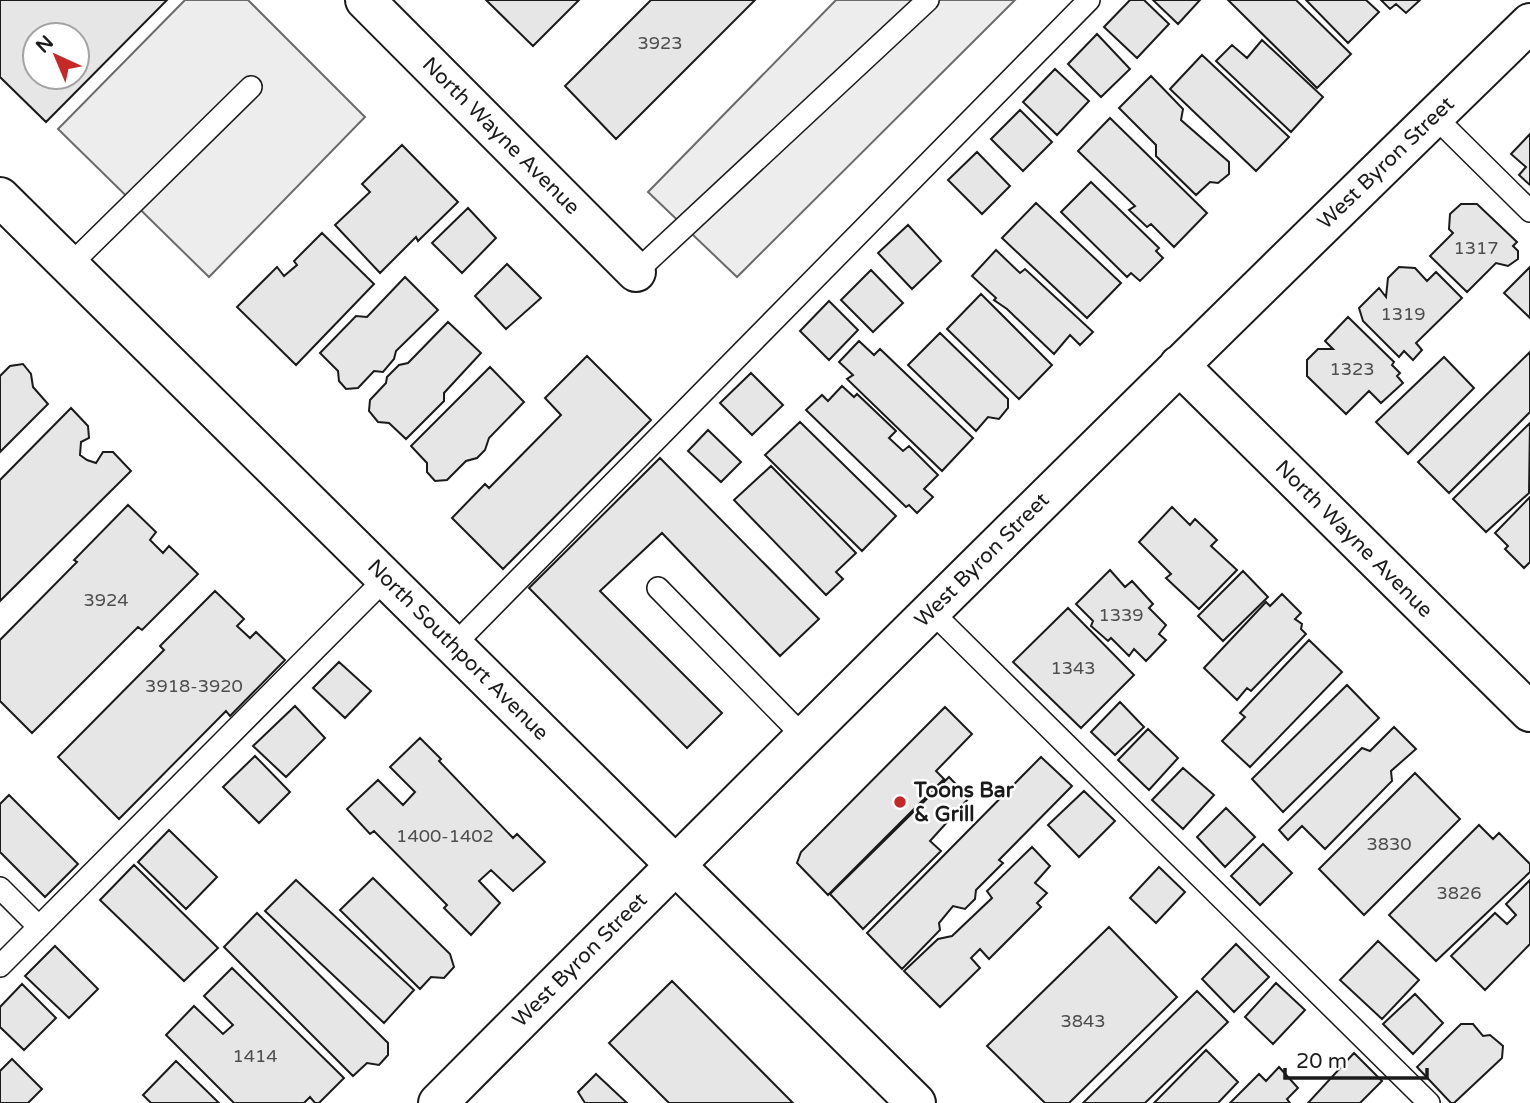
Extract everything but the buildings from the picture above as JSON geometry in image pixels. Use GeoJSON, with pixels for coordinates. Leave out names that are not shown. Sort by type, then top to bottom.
{"type":"FeatureCollection","features":[{"type":"Feature","properties":{"kind":"street","name":"North Wayne Avenue"},"geometry":{"type":"LineString","coordinates":[[365,0],[636,272]]}},
{"type":"Feature","properties":{"kind":"street","name":"West Byron Street"},"geometry":{"type":"LineString","coordinates":[[438,1103],[1179,365],[1530,23]]}},
{"type":"Feature","properties":{"kind":"street","name":"North Southport Avenue"},"geometry":{"type":"LineString","coordinates":[[0,197],[916,1103]]}},
{"type":"Feature","properties":{"kind":"street","name":"North Wayne Avenue"},"geometry":{"type":"LineString","coordinates":[[1179,365],[1530,712]]}},
{"type":"Feature","properties":{"kind":"lane"},"geometry":{"type":"LineString","coordinates":[[636,272],[928,0]]}},
{"type":"Feature","properties":{"kind":"lane"},"geometry":{"type":"LineString","coordinates":[[453,646],[1089,0]]}},
{"type":"Feature","properties":{"kind":"lane"},"geometry":{"type":"LineString","coordinates":[[69,266],[251,87]]}},
{"type":"Feature","properties":{"kind":"lane"},"geometry":{"type":"LineString","coordinates":[[1434,116],[1530,211]]}},
{"type":"Feature","properties":{"kind":"lane"},"geometry":{"type":"LineString","coordinates":[[0,966],[386,579]]}},
{"type":"Feature","properties":{"kind":"lane"},"geometry":{"type":"LineString","coordinates":[[658,588],[804,737]]}},
{"type":"Feature","properties":{"kind":"lane"},"geometry":{"type":"LineString","coordinates":[[931,611],[1429,1103]]}},
{"type":"Feature","properties":{"kind":"lane"},"geometry":{"type":"LineString","coordinates":[[0,888],[39,927]]}},
{"type":"Feature","properties":{"kind":"shaded area"},"geometry":{"type":"Polygon","coordinates":[[[185,0],[248,0],[365,117],[209,277],[58,129],[185,0]]]}},
{"type":"Feature","properties":{"kind":"shaded area"},"geometry":{"type":"Polygon","coordinates":[[[836,0],[1015,0],[737,277],[648,192],[836,0]]]}},
{"type":"Feature","properties":{"kind":"place","name":"Toons Bar & Grill"},"geometry":{"type":"Point","coordinates":[900,802]}}]}
